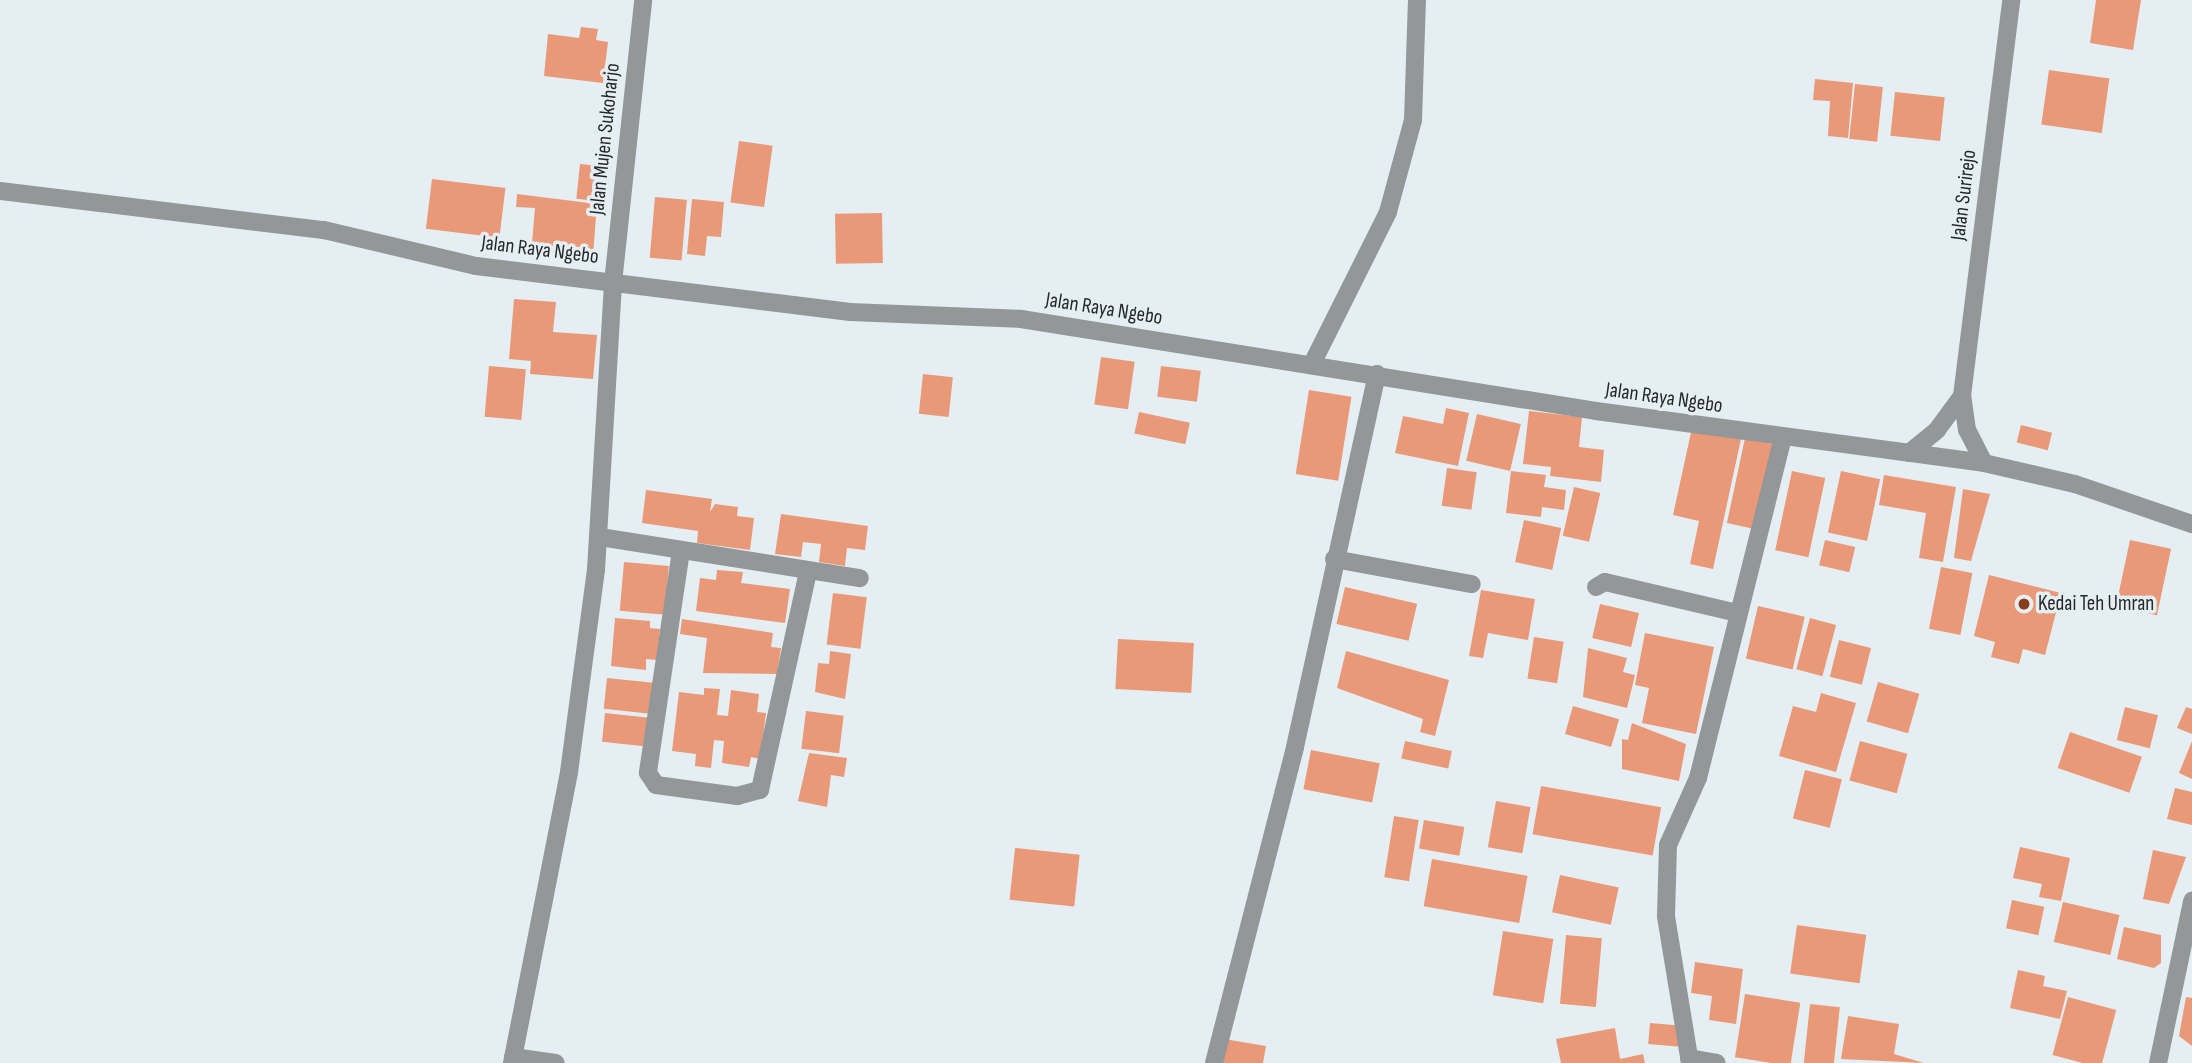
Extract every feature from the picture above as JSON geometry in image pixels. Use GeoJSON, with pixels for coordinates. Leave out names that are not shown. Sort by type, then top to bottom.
{"type":"FeatureCollection","features":[{"type":"Feature","properties":{"kind":"street","name":"Jalan Mujen Sukoharjo"},"geometry":{"type":"LineString","coordinates":[[512,1060],[569,772],[600,537],[613,283],[643,0]]}},
{"type":"Feature","properties":{"kind":"street"},"geometry":{"type":"LineString","coordinates":[[1311,364],[1388,212],[1413,120],[1417,0]]}},
{"type":"Feature","properties":{"kind":"street","name":"Jalan Surirejo"},"geometry":{"type":"LineString","coordinates":[[1984,463],[1966,430],[1962,396],[2011,0]]}},
{"type":"Feature","properties":{"kind":"street","name":"Jalan Raya Ngebo"},"geometry":{"type":"LineString","coordinates":[[0,191],[324,230],[475,266],[850,312],[1021,319],[1783,438],[1984,463],[2075,484],[2192,524]]}},
{"type":"Feature","properties":{"kind":"street"},"geometry":{"type":"LineString","coordinates":[[1214,1063],[1295,747],[1334,559],[1377,374]]}},
{"type":"Feature","properties":{"kind":"street","name":"Jalan Surirejo"},"geometry":{"type":"LineString","coordinates":[[1909,453],[1937,430],[1962,396]]}},
{"type":"Feature","properties":{"kind":"street"},"geometry":{"type":"LineString","coordinates":[[1717,1063],[1690,1061],[1666,916],[1668,845],[1699,778],[1737,613],[1783,438]]}},
{"type":"Feature","properties":{"kind":"street"},"geometry":{"type":"LineString","coordinates":[[600,537],[807,572],[860,578]]}},
{"type":"Feature","properties":{"kind":"street"},"geometry":{"type":"LineString","coordinates":[[681,551],[648,776],[656,785],[737,796],[760,790],[807,572]]}},
{"type":"Feature","properties":{"kind":"street"},"geometry":{"type":"LineString","coordinates":[[1334,559],[1472,584]]}},
{"type":"Feature","properties":{"kind":"street"},"geometry":{"type":"LineString","coordinates":[[1596,587],[1605,582],[1737,613]]}},
{"type":"Feature","properties":{"kind":"street"},"geometry":{"type":"LineString","coordinates":[[2158,1063],[2192,901]]}},
{"type":"Feature","properties":{"kind":"street"},"geometry":{"type":"LineString","coordinates":[[512,1060],[556,1063]]}},
{"type":"Feature","properties":{"kind":"building"},"geometry":{"type":"Polygon","coordinates":[[[2096,0],[2141,0],[2133,50],[2090,43],[2096,0]]]}},
{"type":"Feature","properties":{"kind":"building"},"geometry":{"type":"Polygon","coordinates":[[[581,27],[598,29],[596,40],[608,42],[603,83],[544,76],[548,34],[579,38],[581,27]]]}},
{"type":"Feature","properties":{"kind":"building"},"geometry":{"type":"Polygon","coordinates":[[[2049,70],[2109,78],[2102,133],[2041,124],[2049,70]]]}},
{"type":"Feature","properties":{"kind":"building"},"geometry":{"type":"Polygon","coordinates":[[[1815,79],[1853,83],[1848,138],[1828,136],[1830,101],[1813,100],[1815,79]]]}},
{"type":"Feature","properties":{"kind":"building"},"geometry":{"type":"Polygon","coordinates":[[[1855,84],[1883,87],[1877,142],[1849,139],[1855,84]]]}},
{"type":"Feature","properties":{"kind":"building"},"geometry":{"type":"Polygon","coordinates":[[[1895,92],[1945,97],[1940,141],[1890,136],[1895,92]]]}},
{"type":"Feature","properties":{"kind":"building"},"geometry":{"type":"Polygon","coordinates":[[[739,141],[773,146],[764,207],[730,202],[739,141]]]}},
{"type":"Feature","properties":{"kind":"building"},"geometry":{"type":"Polygon","coordinates":[[[580,164],[600,166],[596,201],[576,199],[580,164]]]}},
{"type":"Feature","properties":{"kind":"building"},"geometry":{"type":"Polygon","coordinates":[[[432,179],[505,188],[499,238],[426,229],[432,179]]]}},
{"type":"Feature","properties":{"kind":"building"},"geometry":{"type":"Polygon","coordinates":[[[517,194],[597,204],[593,255],[531,254],[535,208],[516,207],[517,194]]]}},
{"type":"Feature","properties":{"kind":"building"},"geometry":{"type":"Polygon","coordinates":[[[655,197],[687,200],[682,261],[650,258],[655,197]]]}},
{"type":"Feature","properties":{"kind":"building"},"geometry":{"type":"Polygon","coordinates":[[[692,199],[724,202],[721,237],[707,236],[705,256],[687,254],[692,199]]]}},
{"type":"Feature","properties":{"kind":"building"},"geometry":{"type":"Polygon","coordinates":[[[882,213],[883,263],[836,264],[835,214],[882,213]]]}},
{"type":"Feature","properties":{"kind":"building"},"geometry":{"type":"Polygon","coordinates":[[[514,299],[556,302],[553,332],[597,335],[593,379],[530,374],[531,361],[509,359],[514,299]]]}},
{"type":"Feature","properties":{"kind":"building"},"geometry":{"type":"Polygon","coordinates":[[[1101,357],[1135,362],[1128,409],[1094,405],[1101,357]]]}},
{"type":"Feature","properties":{"kind":"building"},"geometry":{"type":"Polygon","coordinates":[[[489,366],[526,369],[521,420],[485,417],[489,366]]]}},
{"type":"Feature","properties":{"kind":"building"},"geometry":{"type":"Polygon","coordinates":[[[1161,366],[1201,371],[1197,402],[1157,397],[1161,366]]]}},
{"type":"Feature","properties":{"kind":"building"},"geometry":{"type":"Polygon","coordinates":[[[923,374],[953,377],[949,417],[919,414],[923,374]]]}},
{"type":"Feature","properties":{"kind":"building"},"geometry":{"type":"Polygon","coordinates":[[[1309,390],[1351,397],[1338,481],[1296,474],[1309,390]]]}},
{"type":"Feature","properties":{"kind":"building"},"geometry":{"type":"Polygon","coordinates":[[[1446,408],[1469,413],[1458,466],[1395,453],[1403,416],[1443,424],[1446,408]]]}},
{"type":"Feature","properties":{"kind":"building"},"geometry":{"type":"Polygon","coordinates":[[[1529,411],[1582,417],[1579,447],[1604,450],[1601,482],[1550,476],[1551,467],[1523,464],[1529,411]]]}},
{"type":"Feature","properties":{"kind":"building"},"geometry":{"type":"Polygon","coordinates":[[[1139,412],[1190,423],[1185,444],[1134,434],[1139,412]]]}},
{"type":"Feature","properties":{"kind":"building"},"geometry":{"type":"Polygon","coordinates":[[[1477,414],[1521,424],[1510,471],[1466,461],[1477,414]]]}},
{"type":"Feature","properties":{"kind":"building"},"geometry":{"type":"Polygon","coordinates":[[[2021,425],[2052,433],[2048,450],[2017,442],[2021,425]]]}},
{"type":"Feature","properties":{"kind":"building"},"geometry":{"type":"Polygon","coordinates":[[[1692,428],[1741,439],[1713,569],[1690,564],[1699,521],[1673,515],[1692,428]]]}},
{"type":"Feature","properties":{"kind":"building"},"geometry":{"type":"Polygon","coordinates":[[[1745,438],[1778,445],[1760,530],[1727,523],[1745,438]]]}},
{"type":"Feature","properties":{"kind":"building"},"geometry":{"type":"Polygon","coordinates":[[[1447,468],[1477,472],[1471,510],[1442,506],[1447,468]]]}},
{"type":"Feature","properties":{"kind":"building"},"geometry":{"type":"Polygon","coordinates":[[[1511,471],[1546,475],[1544,487],[1566,490],[1564,510],[1542,507],[1541,517],[1506,513],[1511,471]]]}},
{"type":"Feature","properties":{"kind":"building"},"geometry":{"type":"Polygon","coordinates":[[[1792,471],[1825,478],[1808,557],[1775,550],[1792,471]]]}},
{"type":"Feature","properties":{"kind":"building"},"geometry":{"type":"Polygon","coordinates":[[[1841,471],[1880,479],[1867,541],[1828,533],[1841,471]]]}},
{"type":"Feature","properties":{"kind":"building"},"geometry":{"type":"Polygon","coordinates":[[[1884,475],[1956,487],[1943,562],[1919,558],[1926,513],[1879,505],[1884,475]]]}},
{"type":"Feature","properties":{"kind":"building"},"geometry":{"type":"Polygon","coordinates":[[[1574,487],[1600,493],[1589,542],[1563,536],[1574,487]]]}},
{"type":"Feature","properties":{"kind":"building"},"geometry":{"type":"Polygon","coordinates":[[[1963,489],[1990,494],[1971,561],[1954,558],[1963,489]]]}},
{"type":"Feature","properties":{"kind":"building"},"geometry":{"type":"Polygon","coordinates":[[[646,490],[712,499],[710,512],[715,504],[738,507],[737,516],[754,518],[750,550],[697,543],[698,531],[642,523],[646,490]]]}},
{"type":"Feature","properties":{"kind":"building"},"geometry":{"type":"Polygon","coordinates":[[[781,514],[868,526],[865,550],[847,548],[845,566],[819,562],[821,544],[803,542],[801,557],[775,554],[781,514]]]}},
{"type":"Feature","properties":{"kind":"building"},"geometry":{"type":"Polygon","coordinates":[[[1524,520],[1561,528],[1552,570],[1515,562],[1524,520]]]}},
{"type":"Feature","properties":{"kind":"building"},"geometry":{"type":"Polygon","coordinates":[[[1825,540],[1855,547],[1849,572],[1819,565],[1825,540]]]}},
{"type":"Feature","properties":{"kind":"building"},"geometry":{"type":"Polygon","coordinates":[[[2130,540],[2171,549],[2157,615],[2116,607],[2130,540]]]}},
{"type":"Feature","properties":{"kind":"building"},"geometry":{"type":"Polygon","coordinates":[[[624,562],[669,566],[665,615],[620,611],[624,562]]]}},
{"type":"Feature","properties":{"kind":"building"},"geometry":{"type":"Polygon","coordinates":[[[1941,567],[1972,573],[1960,635],[1929,629],[1941,567]]]}},
{"type":"Feature","properties":{"kind":"building"},"geometry":{"type":"Polygon","coordinates":[[[717,570],[743,572],[741,583],[790,589],[785,623],[696,611],[700,578],[716,580],[717,570]]]}},
{"type":"Feature","properties":{"kind":"building"},"geometry":{"type":"Polygon","coordinates":[[[1989,575],[2061,593],[2045,655],[2023,649],[2019,664],[1991,657],[1995,642],[1974,636],[1989,575]]]}},
{"type":"Feature","properties":{"kind":"building"},"geometry":{"type":"Polygon","coordinates":[[[1345,587],[1417,604],[1409,641],[1336,624],[1345,587]]]}},
{"type":"Feature","properties":{"kind":"building"},"geometry":{"type":"Polygon","coordinates":[[[1481,590],[1535,599],[1528,640],[1488,633],[1483,658],[1469,656],[1481,590]]]}},
{"type":"Feature","properties":{"kind":"building"},"geometry":{"type":"Polygon","coordinates":[[[833,593],[867,597],[860,649],[827,645],[833,593]]]}},
{"type":"Feature","properties":{"kind":"building"},"geometry":{"type":"Polygon","coordinates":[[[1600,604],[1639,613],[1631,647],[1592,638],[1600,604]]]}},
{"type":"Feature","properties":{"kind":"building"},"geometry":{"type":"Polygon","coordinates":[[[1758,606],[1805,617],[1793,669],[1746,659],[1758,606]]]}},
{"type":"Feature","properties":{"kind":"building"},"geometry":{"type":"Polygon","coordinates":[[[615,618],[650,621],[650,628],[660,629],[657,660],[646,659],[646,670],[611,666],[615,618]]]}},
{"type":"Feature","properties":{"kind":"building"},"geometry":{"type":"Polygon","coordinates":[[[1810,618],[1836,625],[1822,676],[1796,669],[1810,618]]]}},
{"type":"Feature","properties":{"kind":"building"},"geometry":{"type":"Polygon","coordinates":[[[682,619],[773,633],[771,647],[781,648],[777,674],[703,673],[707,638],[680,634],[682,619]]]}},
{"type":"Feature","properties":{"kind":"building"},"geometry":{"type":"Polygon","coordinates":[[[1645,633],[1714,647],[1696,734],[1642,723],[1649,688],[1635,685],[1645,633]]]}},
{"type":"Feature","properties":{"kind":"building"},"geometry":{"type":"Polygon","coordinates":[[[1534,637],[1564,642],[1557,683],[1527,678],[1534,637]]]}},
{"type":"Feature","properties":{"kind":"building"},"geometry":{"type":"Polygon","coordinates":[[[1118,639],[1194,643],[1191,693],[1115,689],[1118,639]]]}},
{"type":"Feature","properties":{"kind":"building"},"geometry":{"type":"Polygon","coordinates":[[[1839,640],[1871,648],[1862,685],[1830,677],[1839,640]]]}},
{"type":"Feature","properties":{"kind":"building"},"geometry":{"type":"Polygon","coordinates":[[[1588,648],[1627,658],[1623,672],[1635,675],[1627,708],[1583,697],[1588,648]]]}},
{"type":"Feature","properties":{"kind":"building"},"geometry":{"type":"Polygon","coordinates":[[[830,651],[851,654],[845,699],[815,692],[818,663],[829,664],[830,651]]]}},
{"type":"Feature","properties":{"kind":"building"},"geometry":{"type":"Polygon","coordinates":[[[1346,651],[1449,680],[1435,736],[1420,732],[1423,719],[1337,688],[1346,651]]]}},
{"type":"Feature","properties":{"kind":"building"},"geometry":{"type":"Polygon","coordinates":[[[607,678],[656,683],[652,714],[604,709],[607,678]]]}},
{"type":"Feature","properties":{"kind":"building"},"geometry":{"type":"Polygon","coordinates":[[[1878,682],[1919,694],[1908,733],[1867,721],[1878,682]]]}},
{"type":"Feature","properties":{"kind":"building"},"geometry":{"type":"Polygon","coordinates":[[[704,688],[720,689],[717,715],[728,716],[731,690],[759,694],[757,712],[766,713],[760,759],[751,757],[749,767],[722,763],[724,741],[714,740],[711,768],[695,766],[696,754],[672,751],[679,692],[704,695],[704,688]]]}},
{"type":"Feature","properties":{"kind":"building"},"geometry":{"type":"Polygon","coordinates":[[[1821,693],[1856,703],[1836,772],[1779,756],[1793,706],[1816,712],[1821,693]]]}},
{"type":"Feature","properties":{"kind":"building"},"geometry":{"type":"Polygon","coordinates":[[[1573,706],[1619,719],[1611,747],[1565,734],[1573,706]]]}},
{"type":"Feature","properties":{"kind":"building"},"geometry":{"type":"Polygon","coordinates":[[[2125,707],[2158,715],[2150,748],[2117,740],[2125,707]]]}},
{"type":"Feature","properties":{"kind":"building"},"geometry":{"type":"Polygon","coordinates":[[[2186,707],[2192,709],[2192,734],[2177,728],[2186,707]]]}},
{"type":"Feature","properties":{"kind":"building"},"geometry":{"type":"Polygon","coordinates":[[[806,711],[844,716],[839,753],[801,749],[806,711]]]}},
{"type":"Feature","properties":{"kind":"building"},"geometry":{"type":"Polygon","coordinates":[[[605,713],[652,718],[649,747],[602,742],[605,713]]]}},
{"type":"Feature","properties":{"kind":"building"},"geometry":{"type":"Polygon","coordinates":[[[1632,723],[1686,744],[1679,781],[1622,769],[1622,739],[1628,740],[1632,723]]]}},
{"type":"Feature","properties":{"kind":"building"},"geometry":{"type":"Polygon","coordinates":[[[2070,732],[2142,757],[2129,793],[2058,768],[2070,732]]]}},
{"type":"Feature","properties":{"kind":"building"},"geometry":{"type":"Polygon","coordinates":[[[1405,741],[1452,751],[1448,769],[1401,759],[1405,741]]]}},
{"type":"Feature","properties":{"kind":"building"},"geometry":{"type":"Polygon","coordinates":[[[1860,741],[1907,754],[1897,793],[1849,781],[1860,741]]]}},
{"type":"Feature","properties":{"kind":"building"},"geometry":{"type":"Polygon","coordinates":[[[2192,741],[2192,779],[2179,773],[2192,741]]]}},
{"type":"Feature","properties":{"kind":"building"},"geometry":{"type":"Polygon","coordinates":[[[1311,750],[1380,763],[1372,803],[1303,789],[1311,750]]]}},
{"type":"Feature","properties":{"kind":"building"},"geometry":{"type":"Polygon","coordinates":[[[809,753],[847,758],[844,777],[831,775],[827,807],[798,801],[809,753]]]}},
{"type":"Feature","properties":{"kind":"building"},"geometry":{"type":"Polygon","coordinates":[[[1805,770],[1842,779],[1830,828],[1793,819],[1805,770]]]}},
{"type":"Feature","properties":{"kind":"building"},"geometry":{"type":"Polygon","coordinates":[[[1541,786],[1661,807],[1653,855],[1532,834],[1541,786]]]}},
{"type":"Feature","properties":{"kind":"building"},"geometry":{"type":"Polygon","coordinates":[[[2175,788],[2192,792],[2192,825],[2167,819],[2175,788]]]}},
{"type":"Feature","properties":{"kind":"building"},"geometry":{"type":"Polygon","coordinates":[[[1496,801],[1530,807],[1522,853],[1488,847],[1496,801]]]}},
{"type":"Feature","properties":{"kind":"building"},"geometry":{"type":"Polygon","coordinates":[[[1394,816],[1419,820],[1409,881],[1384,877],[1394,816]]]}},
{"type":"Feature","properties":{"kind":"building"},"geometry":{"type":"Polygon","coordinates":[[[1424,820],[1464,827],[1459,856],[1419,849],[1424,820]]]}},
{"type":"Feature","properties":{"kind":"building"},"geometry":{"type":"Polygon","coordinates":[[[2020,847],[2070,858],[2061,901],[2039,897],[2042,884],[2013,878],[2020,847]]]}},
{"type":"Feature","properties":{"kind":"building"},"geometry":{"type":"Polygon","coordinates":[[[1015,848],[1080,855],[1074,907],[1010,900],[1015,848]]]}},
{"type":"Feature","properties":{"kind":"building"},"geometry":{"type":"Polygon","coordinates":[[[2153,850],[2186,857],[2169,904],[2143,899],[2153,850]]]}},
{"type":"Feature","properties":{"kind":"building"},"geometry":{"type":"Polygon","coordinates":[[[1432,859],[1528,876],[1519,923],[1424,906],[1432,859]]]}},
{"type":"Feature","properties":{"kind":"building"},"geometry":{"type":"Polygon","coordinates":[[[1560,875],[1619,887],[1611,925],[1552,912],[1560,875]]]}},
{"type":"Feature","properties":{"kind":"building"},"geometry":{"type":"Polygon","coordinates":[[[2012,900],[2044,907],[2038,935],[2006,928],[2012,900]]]}},
{"type":"Feature","properties":{"kind":"building"},"geometry":{"type":"Polygon","coordinates":[[[2063,902],[2120,915],[2110,955],[2054,942],[2063,902]]]}},
{"type":"Feature","properties":{"kind":"building"},"geometry":{"type":"Polygon","coordinates":[[[1797,925],[1866,935],[1859,983],[1790,974],[1797,925]]]}},
{"type":"Feature","properties":{"kind":"building"},"geometry":{"type":"Polygon","coordinates":[[[2124,927],[2161,935],[2161,963],[2154,968],[2117,959],[2124,927]]]}},
{"type":"Feature","properties":{"kind":"building"},"geometry":{"type":"Polygon","coordinates":[[[1503,931],[1553,939],[1543,1003],[1493,995],[1503,931]]]}},
{"type":"Feature","properties":{"kind":"building"},"geometry":{"type":"Polygon","coordinates":[[[1566,935],[1602,938],[1596,1007],[1560,1004],[1566,935]]]}},
{"type":"Feature","properties":{"kind":"building"},"geometry":{"type":"Polygon","coordinates":[[[1695,962],[1743,969],[1736,1024],[1709,1020],[1712,996],[1691,993],[1695,962]]]}},
{"type":"Feature","properties":{"kind":"building"},"geometry":{"type":"Polygon","coordinates":[[[2018,970],[2045,976],[2043,986],[2067,991],[2060,1019],[2010,1008],[2018,970]]]}},
{"type":"Feature","properties":{"kind":"building"},"geometry":{"type":"Polygon","coordinates":[[[1745,994],[1800,1003],[1791,1063],[1735,1057],[1745,994]]]}},
{"type":"Feature","properties":{"kind":"building"},"geometry":{"type":"Polygon","coordinates":[[[2068,997],[2116,1010],[2102,1063],[2082,1063],[2052,1055],[2068,997]]]}},
{"type":"Feature","properties":{"kind":"building"},"geometry":{"type":"Polygon","coordinates":[[[2186,997],[2192,998],[2192,1046],[2179,1036],[2186,997]]]}},
{"type":"Feature","properties":{"kind":"building"},"geometry":{"type":"Polygon","coordinates":[[[1810,1004],[1840,1007],[1834,1063],[1804,1063],[1810,1004]]]}},
{"type":"Feature","properties":{"kind":"building"},"geometry":{"type":"Polygon","coordinates":[[[1848,1016],[1899,1024],[1894,1054],[1924,1063],[1841,1059],[1848,1016]]]}},
{"type":"Feature","properties":{"kind":"building"},"geometry":{"type":"Polygon","coordinates":[[[1650,1023],[1682,1026],[1680,1047],[1648,1044],[1650,1023]]]}},
{"type":"Feature","properties":{"kind":"building"},"geometry":{"type":"Polygon","coordinates":[[[1615,1028],[1620,1059],[1643,1054],[1645,1063],[1561,1063],[1556,1039],[1615,1028]]]}},
{"type":"Feature","properties":{"kind":"building"},"geometry":{"type":"Polygon","coordinates":[[[1224,1039],[1266,1046],[1263,1063],[1220,1063],[1224,1039]]]}},
{"type":"Feature","properties":{"kind":"place","name":"Kedai Teh Umran"},"geometry":{"type":"Point","coordinates":[2024,604]}}]}
